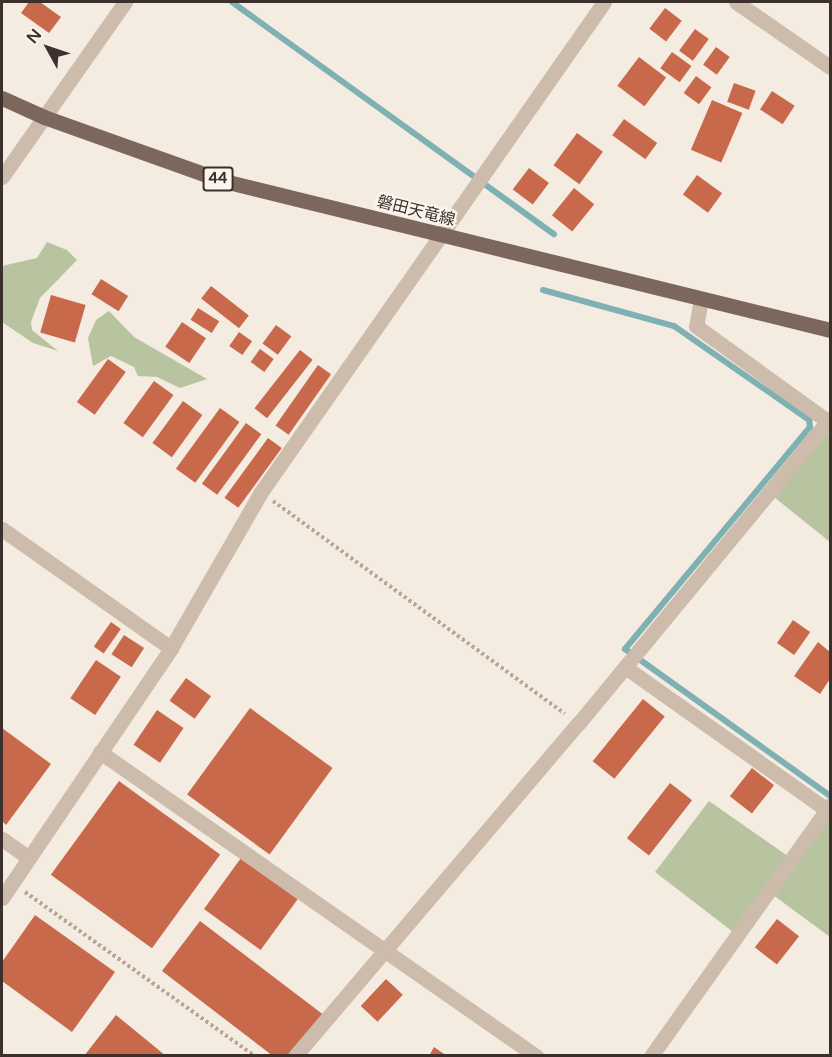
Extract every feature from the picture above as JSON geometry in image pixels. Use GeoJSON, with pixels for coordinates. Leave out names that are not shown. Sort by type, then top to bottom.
{"type":"FeatureCollection","features":[{"type":"Feature","properties":{"kind":"main road","name":"磐田天竜線"},"geometry":{"type":"LineString","coordinates":[[2,98],[44,117],[224,181],[442,237],[831,330]]}},
{"type":"Feature","properties":{"kind":"street"},"geometry":{"type":"LineString","coordinates":[[2,177],[125,2]]}},
{"type":"Feature","properties":{"kind":"street"},"geometry":{"type":"LineString","coordinates":[[2,898],[171,648],[261,492],[442,237],[604,2]]}},
{"type":"Feature","properties":{"kind":"street"},"geometry":{"type":"LineString","coordinates":[[736,2],[831,67]]}},
{"type":"Feature","properties":{"kind":"street"},"geometry":{"type":"LineString","coordinates":[[295,1056],[385,947],[578,724],[830,421],[696,326],[701,299]]}},
{"type":"Feature","properties":{"kind":"street"},"geometry":{"type":"LineString","coordinates":[[2,529],[171,648]]}},
{"type":"Feature","properties":{"kind":"street"},"geometry":{"type":"LineString","coordinates":[[625,667],[829,809],[651,1056]]}},
{"type":"Feature","properties":{"kind":"street"},"geometry":{"type":"LineString","coordinates":[[100,752],[385,947],[536,1056]]}},
{"type":"Feature","properties":{"kind":"street"},"geometry":{"type":"LineString","coordinates":[[2,839],[29,858]]}},
{"type":"Feature","properties":{"kind":"path"},"geometry":{"type":"LineString","coordinates":[[261,492],[578,724]]}},
{"type":"Feature","properties":{"kind":"path"},"geometry":{"type":"LineString","coordinates":[[12,883],[255,1056]]}},
{"type":"Feature","properties":{"kind":"green space"},"geometry":{"type":"Polygon","coordinates":[[[47,242],[67,250],[77,260],[40,298],[31,322],[32,330],[58,351],[33,343],[2,322],[2,266],[37,258],[47,242]]]}},
{"type":"Feature","properties":{"kind":"green space"},"geometry":{"type":"Polygon","coordinates":[[[109,311],[134,337],[207,379],[180,388],[157,377],[138,376],[134,367],[111,356],[93,366],[88,338],[96,320],[109,311]]]}},
{"type":"Feature","properties":{"kind":"green space"},"geometry":{"type":"Polygon","coordinates":[[[830,431],[830,542],[774,497],[830,431]]]}},
{"type":"Feature","properties":{"kind":"green space"},"geometry":{"type":"Polygon","coordinates":[[[709,801],[792,859],[830,812],[830,937],[769,892],[737,935],[655,872],[709,801]]]}},
{"type":"Feature","properties":{"kind":"building"},"geometry":{"type":"Polygon","coordinates":[[[29,2],[40,2],[61,17],[49,33],[21,13],[29,2]]]}},
{"type":"Feature","properties":{"kind":"building"},"geometry":{"type":"Polygon","coordinates":[[[665,8],[682,21],[666,41],[649,29],[665,8]]]}},
{"type":"Feature","properties":{"kind":"building"},"geometry":{"type":"Polygon","coordinates":[[[695,29],[709,39],[693,61],[679,51],[695,29]]]}},
{"type":"Feature","properties":{"kind":"building"},"geometry":{"type":"Polygon","coordinates":[[[716,47],[730,57],[717,75],[703,65],[716,47]]]}},
{"type":"Feature","properties":{"kind":"building"},"geometry":{"type":"Polygon","coordinates":[[[672,52],[691,66],[680,82],[660,68],[672,52]]]}},
{"type":"Feature","properties":{"kind":"building"},"geometry":{"type":"Polygon","coordinates":[[[639,57],[666,77],[644,106],[617,86],[639,57]]]}},
{"type":"Feature","properties":{"kind":"building"},"geometry":{"type":"Polygon","coordinates":[[[696,76],[711,87],[699,104],[684,93],[696,76]]]}},
{"type":"Feature","properties":{"kind":"building"},"geometry":{"type":"Polygon","coordinates":[[[734,83],[756,91],[749,110],[727,102],[734,83]]]}},
{"type":"Feature","properties":{"kind":"building"},"geometry":{"type":"Polygon","coordinates":[[[772,91],[795,106],[783,124],[760,109],[772,91]]]}},
{"type":"Feature","properties":{"kind":"building"},"geometry":{"type":"Polygon","coordinates":[[[712,100],[742,113],[721,163],[691,150],[712,100]]]}},
{"type":"Feature","properties":{"kind":"building"},"geometry":{"type":"Polygon","coordinates":[[[624,119],[657,143],[645,159],[612,135],[624,119]]]}},
{"type":"Feature","properties":{"kind":"building"},"geometry":{"type":"Polygon","coordinates":[[[577,133],[603,152],[579,184],[553,165],[577,133]]]}},
{"type":"Feature","properties":{"kind":"building"},"geometry":{"type":"Polygon","coordinates":[[[529,168],[549,183],[533,205],[513,190],[529,168]]]}},
{"type":"Feature","properties":{"kind":"building"},"geometry":{"type":"Polygon","coordinates":[[[697,175],[722,193],[708,213],[683,194],[697,175]]]}},
{"type":"Feature","properties":{"kind":"building"},"geometry":{"type":"Polygon","coordinates":[[[574,188],[594,204],[572,232],[552,215],[574,188]]]}},
{"type":"Feature","properties":{"kind":"building"},"geometry":{"type":"Polygon","coordinates":[[[101,279],[128,296],[119,311],[91,294],[101,279]]]}},
{"type":"Feature","properties":{"kind":"building"},"geometry":{"type":"Polygon","coordinates":[[[211,286],[249,316],[239,328],[201,299],[211,286]]]}},
{"type":"Feature","properties":{"kind":"building"},"geometry":{"type":"Polygon","coordinates":[[[51,295],[86,305],[75,342],[40,332],[51,295]]]}},
{"type":"Feature","properties":{"kind":"building"},"geometry":{"type":"Polygon","coordinates":[[[198,308],[219,321],[212,333],[191,320],[198,308]]]}},
{"type":"Feature","properties":{"kind":"building"},"geometry":{"type":"Polygon","coordinates":[[[182,322],[206,338],[189,363],[165,347],[182,322]]]}},
{"type":"Feature","properties":{"kind":"building"},"geometry":{"type":"Polygon","coordinates":[[[276,325],[291,336],[278,355],[262,344],[276,325]]]}},
{"type":"Feature","properties":{"kind":"building"},"geometry":{"type":"Polygon","coordinates":[[[239,332],[252,341],[242,355],[229,346],[239,332]]]}},
{"type":"Feature","properties":{"kind":"building"},"geometry":{"type":"Polygon","coordinates":[[[260,349],[274,359],[264,372],[251,362],[260,349]]]}},
{"type":"Feature","properties":{"kind":"building"},"geometry":{"type":"Polygon","coordinates":[[[300,350],[313,360],[267,418],[254,408],[300,350]]]}},
{"type":"Feature","properties":{"kind":"building"},"geometry":{"type":"Polygon","coordinates":[[[108,359],[126,372],[95,415],[77,402],[108,359]]]}},
{"type":"Feature","properties":{"kind":"building"},"geometry":{"type":"Polygon","coordinates":[[[318,365],[331,374],[289,435],[276,426],[318,365]]]}},
{"type":"Feature","properties":{"kind":"building"},"geometry":{"type":"Polygon","coordinates":[[[154,381],[173,395],[143,437],[123,423],[154,381]]]}},
{"type":"Feature","properties":{"kind":"building"},"geometry":{"type":"Polygon","coordinates":[[[183,401],[202,415],[172,457],[152,443],[183,401]]]}},
{"type":"Feature","properties":{"kind":"building"},"geometry":{"type":"Polygon","coordinates":[[[220,408],[239,422],[195,483],[176,469],[220,408]]]}},
{"type":"Feature","properties":{"kind":"building"},"geometry":{"type":"Polygon","coordinates":[[[246,423],[261,434],[217,495],[202,484],[246,423]]]}},
{"type":"Feature","properties":{"kind":"building"},"geometry":{"type":"Polygon","coordinates":[[[268,438],[282,448],[238,508],[225,498],[268,438]]]}},
{"type":"Feature","properties":{"kind":"building"},"geometry":{"type":"Polygon","coordinates":[[[793,620],[810,632],[794,655],[777,643],[793,620]]]}},
{"type":"Feature","properties":{"kind":"building"},"geometry":{"type":"Polygon","coordinates":[[[111,622],[121,629],[104,653],[94,647],[111,622]]]}},
{"type":"Feature","properties":{"kind":"building"},"geometry":{"type":"Polygon","coordinates":[[[124,635],[144,648],[132,667],[111,654],[124,635]]]}},
{"type":"Feature","properties":{"kind":"building"},"geometry":{"type":"Polygon","coordinates":[[[818,642],[830,652],[830,679],[820,694],[794,676],[818,642]]]}},
{"type":"Feature","properties":{"kind":"building"},"geometry":{"type":"Polygon","coordinates":[[[96,660],[121,677],[95,715],[70,698],[96,660]]]}},
{"type":"Feature","properties":{"kind":"building"},"geometry":{"type":"Polygon","coordinates":[[[186,678],[211,696],[195,719],[170,701],[186,678]]]}},
{"type":"Feature","properties":{"kind":"building"},"geometry":{"type":"Polygon","coordinates":[[[643,699],[665,717],[614,779],[593,761],[643,699]]]}},
{"type":"Feature","properties":{"kind":"building"},"geometry":{"type":"Polygon","coordinates":[[[250,708],[333,768],[270,855],[187,795],[250,708]]]}},
{"type":"Feature","properties":{"kind":"building"},"geometry":{"type":"Polygon","coordinates":[[[157,710],[184,728],[160,763],[134,745],[157,710]]]}},
{"type":"Feature","properties":{"kind":"building"},"geometry":{"type":"Polygon","coordinates":[[[2,728],[51,764],[6,825],[2,821],[2,728]]]}},
{"type":"Feature","properties":{"kind":"building"},"geometry":{"type":"Polygon","coordinates":[[[752,768],[774,785],[752,814],[730,796],[752,768]]]}},
{"type":"Feature","properties":{"kind":"building"},"geometry":{"type":"Polygon","coordinates":[[[119,781],[220,854],[152,948],[51,875],[119,781]]]}},
{"type":"Feature","properties":{"kind":"building"},"geometry":{"type":"Polygon","coordinates":[[[670,783],[692,800],[649,855],[627,838],[670,783]]]}},
{"type":"Feature","properties":{"kind":"building"},"geometry":{"type":"Polygon","coordinates":[[[241,858],[298,899],[261,950],[204,909],[241,858]]]}},
{"type":"Feature","properties":{"kind":"building"},"geometry":{"type":"Polygon","coordinates":[[[35,915],[115,972],[72,1032],[2,981],[2,962],[35,915]]]}},
{"type":"Feature","properties":{"kind":"building"},"geometry":{"type":"Polygon","coordinates":[[[777,919],[799,936],[777,965],[755,947],[777,919]]]}},
{"type":"Feature","properties":{"kind":"building"},"geometry":{"type":"Polygon","coordinates":[[[200,921],[325,1016],[295,1056],[273,1056],[162,971],[200,921]]]}},
{"type":"Feature","properties":{"kind":"building"},"geometry":{"type":"Polygon","coordinates":[[[386,979],[403,995],[378,1022],[361,1006],[386,979]]]}},
{"type":"Feature","properties":{"kind":"building"},"geometry":{"type":"Polygon","coordinates":[[[116,1015],[166,1056],[84,1056],[116,1015]]]}},
{"type":"Feature","properties":{"kind":"building"},"geometry":{"type":"Polygon","coordinates":[[[434,1047],[447,1056],[429,1056],[434,1047]]]}},
{"type":"Feature","properties":{"kind":"waterway"},"geometry":{"type":"LineString","coordinates":[[232,2],[554,234]]}},
{"type":"Feature","properties":{"kind":"waterway"},"geometry":{"type":"LineString","coordinates":[[543,290],[674,326],[809,420],[810,427],[625,649],[830,796]]}}]}
